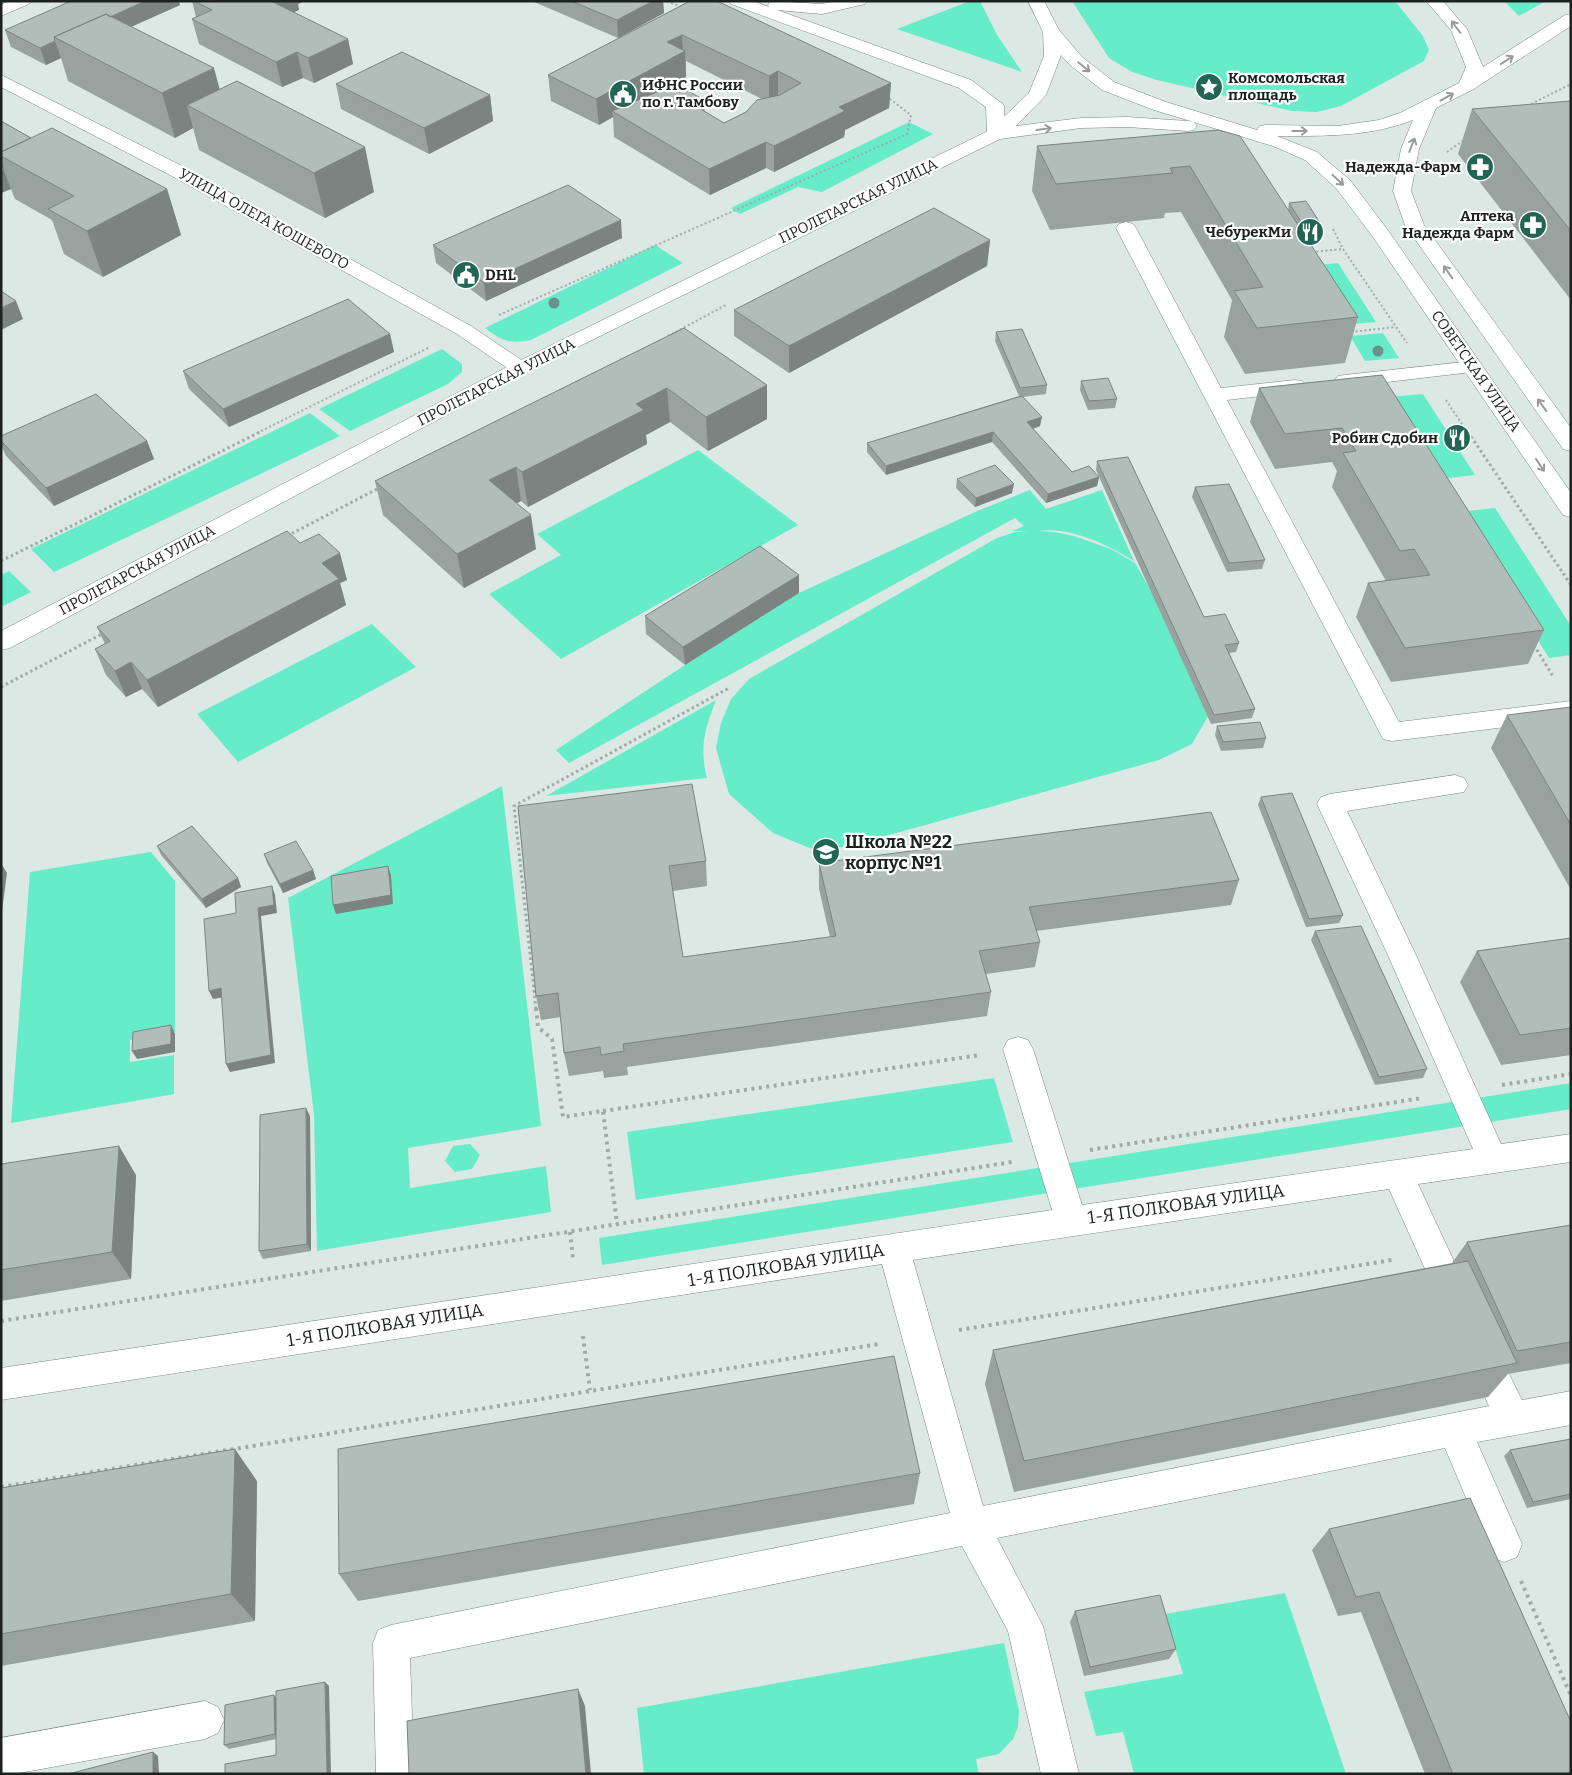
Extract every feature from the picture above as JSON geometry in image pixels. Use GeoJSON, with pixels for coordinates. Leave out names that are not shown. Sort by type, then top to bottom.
{"type":"FeatureCollection","features":[{"type":"Feature","properties":{"kind":"main road"},"geometry":{"type":"LineString","coordinates":[[1,10],[23,1]]}},
{"type":"Feature","properties":{"kind":"main road"},"geometry":{"type":"LineString","coordinates":[[737,1],[965,84],[995,105],[996,134]]}},
{"type":"Feature","properties":{"kind":"main road"},"geometry":{"type":"LineString","coordinates":[[752,1],[791,8],[822,9],[859,1]]}},
{"type":"Feature","properties":{"kind":"main road"},"geometry":{"type":"LineString","coordinates":[[1036,1],[1051,32],[1076,61],[1108,86],[1160,106],[1234,129]]}},
{"type":"Feature","properties":{"kind":"main road"},"geometry":{"type":"LineString","coordinates":[[1434,1],[1459,29],[1475,67],[1466,86]]}},
{"type":"Feature","properties":{"kind":"main road"},"geometry":{"type":"LineString","coordinates":[[996,134],[1081,123],[1108,122],[1234,129],[1338,131],[1381,125],[1406,118],[1466,86],[1571,19]]}},
{"type":"Feature","properties":{"kind":"main road"},"geometry":{"type":"LineString","coordinates":[[996,134],[1037,95],[1053,56],[1051,32]]}},
{"type":"Feature","properties":{"kind":"main road","name":"УЛИЦА ОЛЕГА КОШЕВОГО"},"geometry":{"type":"LineString","coordinates":[[1,80],[177,172],[464,330],[520,368]]}},
{"type":"Feature","properties":{"kind":"main road"},"geometry":{"type":"LineString","coordinates":[[1428,107],[1410,149],[1402,191],[1415,225],[1571,444]]}},
{"type":"Feature","properties":{"kind":"main road","name":"СОВЕТСКАЯ УЛИЦА"},"geometry":{"type":"LineString","coordinates":[[1234,129],[1280,142],[1311,156],[1343,184],[1380,233],[1571,510]]}},
{"type":"Feature","properties":{"kind":"main road","name":"ПРОЛЕТАРСКАЯ УЛИЦА"},"geometry":{"type":"LineString","coordinates":[[1,642],[520,368],[996,134]]}},
{"type":"Feature","properties":{"kind":"main road"},"geometry":{"type":"LineString","coordinates":[[1126,228],[1392,732],[1571,710]]}},
{"type":"Feature","properties":{"kind":"main road"},"geometry":{"type":"LineString","coordinates":[[1214,395],[1473,367]]}},
{"type":"Feature","properties":{"kind":"main road"},"geometry":{"type":"LineString","coordinates":[[1455,785],[1330,804],[1401,954],[1493,1160]]}},
{"type":"Feature","properties":{"kind":"main road"},"geometry":{"type":"LineString","coordinates":[[1018,1049],[1071,1221]]}},
{"type":"Feature","properties":{"kind":"main road","name":"1-Я ПОЛКОВАЯ УЛИЦА"},"geometry":{"type":"LineString","coordinates":[[1,1384],[1071,1221],[1571,1148]]}},
{"type":"Feature","properties":{"kind":"main road"},"geometry":{"type":"LineString","coordinates":[[1397,1173],[1513,1419]]}},
{"type":"Feature","properties":{"kind":"main road"},"geometry":{"type":"LineString","coordinates":[[894,1249],[971,1526],[1025,1626],[1060,1774]]}},
{"type":"Feature","properties":{"kind":"main road"},"geometry":{"type":"LineString","coordinates":[[395,1774],[391,1643],[1454,1429],[1571,1408]]}},
{"type":"Feature","properties":{"kind":"main road"},"geometry":{"type":"LineString","coordinates":[[1454,1429],[1504,1544]]}},
{"type":"Feature","properties":{"kind":"main road"},"geometry":{"type":"LineString","coordinates":[[1,1757],[206,1720]]}},
{"type":"Feature","properties":{"kind":"path"},"geometry":{"type":"LineString","coordinates":[[667,1],[685,9]]}},
{"type":"Feature","properties":{"kind":"path"},"geometry":{"type":"LineString","coordinates":[[1520,109],[1571,84]]}},
{"type":"Feature","properties":{"kind":"path"},"geometry":{"type":"LineString","coordinates":[[1,561],[464,330],[907,134],[911,115],[884,94]]}},
{"type":"Feature","properties":{"kind":"path"},"geometry":{"type":"LineString","coordinates":[[1443,154],[1466,139]]}},
{"type":"Feature","properties":{"kind":"path"},"geometry":{"type":"LineString","coordinates":[[1332,227],[1343,249],[1571,585]]}},
{"type":"Feature","properties":{"kind":"path"},"geometry":{"type":"LineString","coordinates":[[1305,253],[1343,249]]}},
{"type":"Feature","properties":{"kind":"path"},"geometry":{"type":"LineString","coordinates":[[664,338],[726,305]]}},
{"type":"Feature","properties":{"kind":"path"},"geometry":{"type":"LineString","coordinates":[[1344,333],[1396,327]]}},
{"type":"Feature","properties":{"kind":"path"},"geometry":{"type":"LineString","coordinates":[[284,538],[381,487]]}},
{"type":"Feature","properties":{"kind":"path"},"geometry":{"type":"LineString","coordinates":[[1,687],[107,631]]}},
{"type":"Feature","properties":{"kind":"path"},"geometry":{"type":"LineString","coordinates":[[1533,645],[1555,678]]}},
{"type":"Feature","properties":{"kind":"path"},"geometry":{"type":"LineString","coordinates":[[729,688],[514,806],[538,1027],[552,1039],[563,1117],[1018,1049]]}},
{"type":"Feature","properties":{"kind":"path"},"geometry":{"type":"LineString","coordinates":[[1492,1086],[1571,1074]]}},
{"type":"Feature","properties":{"kind":"path"},"geometry":{"type":"LineString","coordinates":[[1,1321],[1424,1097]]}},
{"type":"Feature","properties":{"kind":"path"},"geometry":{"type":"LineString","coordinates":[[603,1111],[617,1224]]}},
{"type":"Feature","properties":{"kind":"path"},"geometry":{"type":"LineString","coordinates":[[918,1336],[1434,1253]]}},
{"type":"Feature","properties":{"kind":"path"},"geometry":{"type":"LineString","coordinates":[[1,1487],[882,1344],[884,1353]]}},
{"type":"Feature","properties":{"kind":"path"},"geometry":{"type":"LineString","coordinates":[[1504,1544],[1571,1696]]}},
{"type":"Feature","properties":{"kind":"green space"},"geometry":{"type":"Polygon","coordinates":[[[970,1],[980,1],[997,35],[1022,72],[897,29],[970,1]]]}},
{"type":"Feature","properties":{"kind":"green space"},"geometry":{"type":"Polygon","coordinates":[[[1072,1],[1395,1],[1423,36],[1429,50],[1424,61],[1341,106],[1317,112],[1292,111],[1157,80],[1132,72],[1109,58],[1072,1]]]}},
{"type":"Feature","properties":{"kind":"green space"},"geometry":{"type":"Polygon","coordinates":[[[1504,1],[1546,1],[1519,16],[1504,1]]]}},
{"type":"Feature","properties":{"kind":"green space"},"geometry":{"type":"Polygon","coordinates":[[[909,122],[933,134],[822,192],[798,187],[740,214],[731,208],[909,122]]]}},
{"type":"Feature","properties":{"kind":"green space"},"geometry":{"type":"Polygon","coordinates":[[[655,245],[683,263],[531,340],[517,342],[506,340],[485,328],[655,245]]]}},
{"type":"Feature","properties":{"kind":"green space"},"geometry":{"type":"Polygon","coordinates":[[[1338,263],[1376,322],[1343,325],[1307,266],[1338,263]]]}},
{"type":"Feature","properties":{"kind":"green space"},"geometry":{"type":"Polygon","coordinates":[[[1383,333],[1399,358],[1365,361],[1350,336],[1383,333]]]}},
{"type":"Feature","properties":{"kind":"green space"},"geometry":{"type":"Polygon","coordinates":[[[442,349],[462,364],[462,372],[448,384],[350,431],[319,409],[442,349]]]}},
{"type":"Feature","properties":{"kind":"green space"},"geometry":{"type":"Polygon","coordinates":[[[1423,394],[1475,475],[1439,479],[1388,397],[1423,394]]]}},
{"type":"Feature","properties":{"kind":"green space"},"geometry":{"type":"Polygon","coordinates":[[[310,413],[340,436],[54,572],[31,549],[310,413]]]}},
{"type":"Feature","properties":{"kind":"green space"},"geometry":{"type":"Polygon","coordinates":[[[698,450],[798,525],[561,659],[489,594],[561,555],[537,534],[698,450]]]}},
{"type":"Feature","properties":{"kind":"green space"},"geometry":{"type":"Polygon","coordinates":[[[1030,490],[1046,509],[1102,490],[1134,561],[1112,548],[1088,538],[1062,531],[1038,531],[1074,536],[1111,549],[1135,563],[1201,678],[1210,713],[1192,744],[1159,760],[846,847],[812,849],[773,833],[729,794],[716,748],[721,723],[731,699],[749,679],[997,538],[1015,532],[1028,531],[1012,531],[1024,526],[1015,518],[569,763],[556,750],[799,593],[975,512],[1030,490]]]}},
{"type":"Feature","properties":{"kind":"green space"},"geometry":{"type":"Polygon","coordinates":[[[1495,508],[1571,626],[1571,655],[1549,658],[1459,512],[1495,508]]]}},
{"type":"Feature","properties":{"kind":"green space"},"geometry":{"type":"Polygon","coordinates":[[[9,571],[31,592],[1,607],[1,575],[9,571]]]}},
{"type":"Feature","properties":{"kind":"green space"},"geometry":{"type":"Polygon","coordinates":[[[372,624],[416,667],[238,762],[197,714],[372,624]]]}},
{"type":"Feature","properties":{"kind":"green space"},"geometry":{"type":"Polygon","coordinates":[[[716,700],[704,738],[703,757],[707,778],[546,796],[716,700]]]}},
{"type":"Feature","properties":{"kind":"green space"},"geometry":{"type":"Polygon","coordinates":[[[502,786],[541,1126],[408,1148],[410,1188],[546,1166],[551,1212],[317,1251],[314,1115],[288,898],[502,786]]]}},
{"type":"Feature","properties":{"kind":"green space"},"geometry":{"type":"Polygon","coordinates":[[[151,852],[175,881],[175,1032],[130,1040],[130,1062],[174,1055],[174,1094],[11,1123],[30,872],[151,852]]]}},
{"type":"Feature","properties":{"kind":"green space"},"geometry":{"type":"Polygon","coordinates":[[[994,1078],[1013,1142],[636,1200],[627,1132],[994,1078]]]}},
{"type":"Feature","properties":{"kind":"green space"},"geometry":{"type":"Polygon","coordinates":[[[1571,1083],[1571,1109],[602,1265],[599,1238],[1571,1083]]]}},
{"type":"Feature","properties":{"kind":"green space"},"geometry":{"type":"Polygon","coordinates":[[[470,1144],[480,1155],[472,1169],[455,1172],[445,1161],[453,1146],[470,1144]]]}},
{"type":"Feature","properties":{"kind":"green space"},"geometry":{"type":"Polygon","coordinates":[[[1285,1593],[1346,1774],[1134,1774],[1123,1732],[1096,1736],[1084,1692],[1183,1674],[1165,1614],[1285,1593]]]}},
{"type":"Feature","properties":{"kind":"green space"},"geometry":{"type":"Polygon","coordinates":[[[1004,1643],[1019,1711],[1018,1727],[1013,1739],[999,1754],[976,1759],[979,1774],[644,1774],[637,1708],[1004,1643]]]}},
{"type":"Feature","properties":{"kind":"building"},"geometry":{"type":"Polygon","coordinates":[[[71,1],[145,1],[110,17],[106,14],[54,37],[55,41],[40,48],[5,30],[71,1]]]}},
{"type":"Feature","properties":{"kind":"building"},"geometry":{"type":"Polygon","coordinates":[[[194,1],[271,1],[348,39],[308,58],[297,52],[276,62],[192,19],[212,10],[194,1]]]}},
{"type":"Feature","properties":{"kind":"building"},"geometry":{"type":"Polygon","coordinates":[[[571,1],[653,1],[617,20],[571,1]]]}},
{"type":"Feature","properties":{"kind":"building"},"geometry":{"type":"Polygon","coordinates":[[[690,1],[717,1],[891,83],[839,107],[845,111],[774,146],[766,142],[709,169],[612,111],[676,84],[704,100],[694,105],[724,123],[746,112],[757,100],[780,95],[801,83],[778,71],[769,76],[682,35],[667,42],[685,51],[596,99],[548,75],[690,1]]]}},
{"type":"Feature","properties":{"kind":"building"},"geometry":{"type":"Polygon","coordinates":[[[106,14],[214,68],[162,93],[54,37],[106,14]]]}},
{"type":"Feature","properties":{"kind":"building"},"geometry":{"type":"Polygon","coordinates":[[[402,52],[490,95],[424,128],[336,84],[402,52]]]}},
{"type":"Feature","properties":{"kind":"building"},"geometry":{"type":"Polygon","coordinates":[[[237,81],[365,147],[314,173],[187,105],[237,81]]]}},
{"type":"Feature","properties":{"kind":"building"},"geometry":{"type":"Polygon","coordinates":[[[1571,101],[1571,231],[1472,109],[1571,101]]]}},
{"type":"Feature","properties":{"kind":"building"},"geometry":{"type":"Polygon","coordinates":[[[1,121],[31,138],[1,152],[1,121]]]}},
{"type":"Feature","properties":{"kind":"building"},"geometry":{"type":"Polygon","coordinates":[[[52,128],[167,189],[87,231],[48,209],[74,196],[1,156],[1,152],[52,128]]]}},
{"type":"Feature","properties":{"kind":"building"},"geometry":{"type":"Polygon","coordinates":[[[1218,130],[1240,136],[1358,317],[1257,328],[1234,291],[1263,287],[1190,166],[1170,168],[1173,173],[1056,184],[1037,146],[1218,130]]]}},
{"type":"Feature","properties":{"kind":"building"},"geometry":{"type":"Polygon","coordinates":[[[568,185],[621,220],[484,283],[433,245],[568,185]]]}},
{"type":"Feature","properties":{"kind":"building"},"geometry":{"type":"Polygon","coordinates":[[[1306,201],[1324,229],[1307,231],[1289,203],[1306,201]]]}},
{"type":"Feature","properties":{"kind":"building"},"geometry":{"type":"Polygon","coordinates":[[[934,208],[990,240],[789,346],[734,310],[934,208]]]}},
{"type":"Feature","properties":{"kind":"building"},"geometry":{"type":"Polygon","coordinates":[[[1,291],[16,301],[1,308],[1,291]]]}},
{"type":"Feature","properties":{"kind":"building"},"geometry":{"type":"Polygon","coordinates":[[[348,299],[390,334],[223,409],[183,371],[348,299]]]}},
{"type":"Feature","properties":{"kind":"building"},"geometry":{"type":"Polygon","coordinates":[[[684,328],[767,385],[706,417],[667,388],[636,404],[644,410],[522,472],[516,467],[489,480],[531,515],[457,554],[375,481],[684,328]]]}},
{"type":"Feature","properties":{"kind":"building"},"geometry":{"type":"Polygon","coordinates":[[[1022,329],[1047,385],[1020,388],[996,332],[1022,329]]]}},
{"type":"Feature","properties":{"kind":"building"},"geometry":{"type":"Polygon","coordinates":[[[1382,375],[1544,630],[1405,648],[1368,583],[1430,575],[1414,549],[1400,551],[1343,453],[1356,451],[1342,428],[1285,434],[1259,388],[1382,375]]]}},
{"type":"Feature","properties":{"kind":"building"},"geometry":{"type":"Polygon","coordinates":[[[1108,378],[1117,399],[1089,401],[1081,381],[1108,378]]]}},
{"type":"Feature","properties":{"kind":"building"},"geometry":{"type":"Polygon","coordinates":[[[96,394],[147,441],[46,488],[1,441],[1,436],[96,394]]]}},
{"type":"Feature","properties":{"kind":"building"},"geometry":{"type":"Polygon","coordinates":[[[1022,396],[1042,417],[1027,422],[1072,472],[1089,466],[1099,477],[1048,494],[993,432],[886,466],[867,443],[1022,396]]]}},
{"type":"Feature","properties":{"kind":"building"},"geometry":{"type":"Polygon","coordinates":[[[1128,457],[1204,617],[1225,614],[1239,643],[1225,645],[1255,709],[1214,715],[1097,461],[1128,457]]]}},
{"type":"Feature","properties":{"kind":"building"},"geometry":{"type":"Polygon","coordinates":[[[995,465],[1014,484],[976,498],[957,479],[995,465]]]}},
{"type":"Feature","properties":{"kind":"building"},"geometry":{"type":"Polygon","coordinates":[[[1229,484],[1265,560],[1229,563],[1195,487],[1229,484]]]}},
{"type":"Feature","properties":{"kind":"building"},"geometry":{"type":"Polygon","coordinates":[[[287,531],[300,543],[319,534],[340,553],[322,563],[339,579],[147,680],[131,662],[115,671],[95,649],[110,641],[97,627],[287,531]]]}},
{"type":"Feature","properties":{"kind":"building"},"geometry":{"type":"Polygon","coordinates":[[[760,546],[799,575],[683,647],[645,616],[760,546]]]}},
{"type":"Feature","properties":{"kind":"building"},"geometry":{"type":"Polygon","coordinates":[[[1571,707],[1571,825],[1507,715],[1571,707]]]}},
{"type":"Feature","properties":{"kind":"building"},"geometry":{"type":"Polygon","coordinates":[[[1260,722],[1266,738],[1223,742],[1217,726],[1260,722]]]}},
{"type":"Feature","properties":{"kind":"building"},"geometry":{"type":"Polygon","coordinates":[[[692,784],[706,861],[669,866],[683,957],[836,936],[819,863],[1211,812],[1239,880],[1029,907],[1040,942],[979,951],[991,992],[623,1044],[624,1051],[601,1055],[600,1047],[564,1053],[558,993],[536,996],[518,806],[692,784]]]}},
{"type":"Feature","properties":{"kind":"building"},"geometry":{"type":"Polygon","coordinates":[[[1292,793],[1343,915],[1309,919],[1261,797],[1292,793]]]}},
{"type":"Feature","properties":{"kind":"building"},"geometry":{"type":"Polygon","coordinates":[[[192,826],[238,878],[202,899],[157,846],[192,826]]]}},
{"type":"Feature","properties":{"kind":"building"},"geometry":{"type":"Polygon","coordinates":[[[296,841],[313,870],[280,884],[264,854],[296,841]]]}},
{"type":"Feature","properties":{"kind":"building"},"geometry":{"type":"Polygon","coordinates":[[[388,866],[391,895],[333,905],[331,876],[388,866]]]}},
{"type":"Feature","properties":{"kind":"building"},"geometry":{"type":"Polygon","coordinates":[[[272,886],[274,905],[258,908],[271,1055],[226,1064],[221,988],[209,991],[204,919],[236,913],[235,893],[272,886]]]}},
{"type":"Feature","properties":{"kind":"building"},"geometry":{"type":"Polygon","coordinates":[[[1361,926],[1427,1069],[1379,1077],[1315,931],[1361,926]]]}},
{"type":"Feature","properties":{"kind":"building"},"geometry":{"type":"Polygon","coordinates":[[[1571,938],[1571,1028],[1520,1035],[1477,951],[1571,938]]]}},
{"type":"Feature","properties":{"kind":"building"},"geometry":{"type":"Polygon","coordinates":[[[171,1025],[171,1044],[132,1051],[133,1032],[171,1025]]]}},
{"type":"Feature","properties":{"kind":"building"},"geometry":{"type":"Polygon","coordinates":[[[306,1108],[307,1244],[259,1251],[260,1115],[306,1108]]]}},
{"type":"Feature","properties":{"kind":"building"},"geometry":{"type":"Polygon","coordinates":[[[119,1146],[112,1252],[1,1270],[1,1164],[119,1146]]]}},
{"type":"Feature","properties":{"kind":"building"},"geometry":{"type":"Polygon","coordinates":[[[1571,1225],[1571,1342],[1517,1351],[1467,1242],[1571,1225]]]}},
{"type":"Feature","properties":{"kind":"building"},"geometry":{"type":"Polygon","coordinates":[[[1468,1261],[1517,1363],[1024,1461],[993,1350],[1468,1261]]]}},
{"type":"Feature","properties":{"kind":"building"},"geometry":{"type":"Polygon","coordinates":[[[894,1356],[920,1473],[339,1574],[338,1449],[894,1356]]]}},
{"type":"Feature","properties":{"kind":"building"},"geometry":{"type":"Polygon","coordinates":[[[1571,1439],[1571,1494],[1533,1502],[1510,1450],[1571,1439]]]}},
{"type":"Feature","properties":{"kind":"building"},"geometry":{"type":"Polygon","coordinates":[[[235,1449],[231,1594],[1,1634],[1,1488],[235,1449]]]}},
{"type":"Feature","properties":{"kind":"building"},"geometry":{"type":"Polygon","coordinates":[[[1470,1498],[1571,1722],[1571,1774],[1453,1774],[1379,1592],[1356,1597],[1329,1529],[1470,1498]]]}},
{"type":"Feature","properties":{"kind":"building"},"geometry":{"type":"Polygon","coordinates":[[[1160,1595],[1176,1649],[1090,1667],[1075,1611],[1160,1595]]]}},
{"type":"Feature","properties":{"kind":"building"},"geometry":{"type":"Polygon","coordinates":[[[325,1682],[327,1774],[225,1774],[225,1764],[276,1755],[276,1691],[325,1682]]]}},
{"type":"Feature","properties":{"kind":"building"},"geometry":{"type":"Polygon","coordinates":[[[578,1689],[586,1774],[409,1774],[407,1721],[578,1689]]]}},
{"type":"Feature","properties":{"kind":"building"},"geometry":{"type":"Polygon","coordinates":[[[274,1695],[275,1734],[224,1745],[225,1705],[274,1695]]]}},
{"type":"Feature","properties":{"kind":"building"},"geometry":{"type":"Polygon","coordinates":[[[153,1752],[153,1774],[68,1774],[153,1752]]]}},
{"type":"Feature","properties":{"kind":"place","name":"Комсомольская площадь"},"geometry":{"type":"Point","coordinates":[1209,87]}},
{"type":"Feature","properties":{"kind":"place","name":"ИФНС России по г. Тамбову"},"geometry":{"type":"Point","coordinates":[623,94]}},
{"type":"Feature","properties":{"kind":"place","name":"Надежда-Фарм"},"geometry":{"type":"Point","coordinates":[1480,167]}},
{"type":"Feature","properties":{"kind":"place","name":"Аптека Надежда Фарм"},"geometry":{"type":"Point","coordinates":[1533,225]}},
{"type":"Feature","properties":{"kind":"place","name":"ЧебурекМи"},"geometry":{"type":"Point","coordinates":[1310,232]}},
{"type":"Feature","properties":{"kind":"place","name":"DHL"},"geometry":{"type":"Point","coordinates":[466,275]}},
{"type":"Feature","properties":{"kind":"place","name":"Робин Сдобин"},"geometry":{"type":"Point","coordinates":[1457,438]}},
{"type":"Feature","properties":{"kind":"place","name":"Школа №22 корпус №1"},"geometry":{"type":"Point","coordinates":[826,852]}}]}
